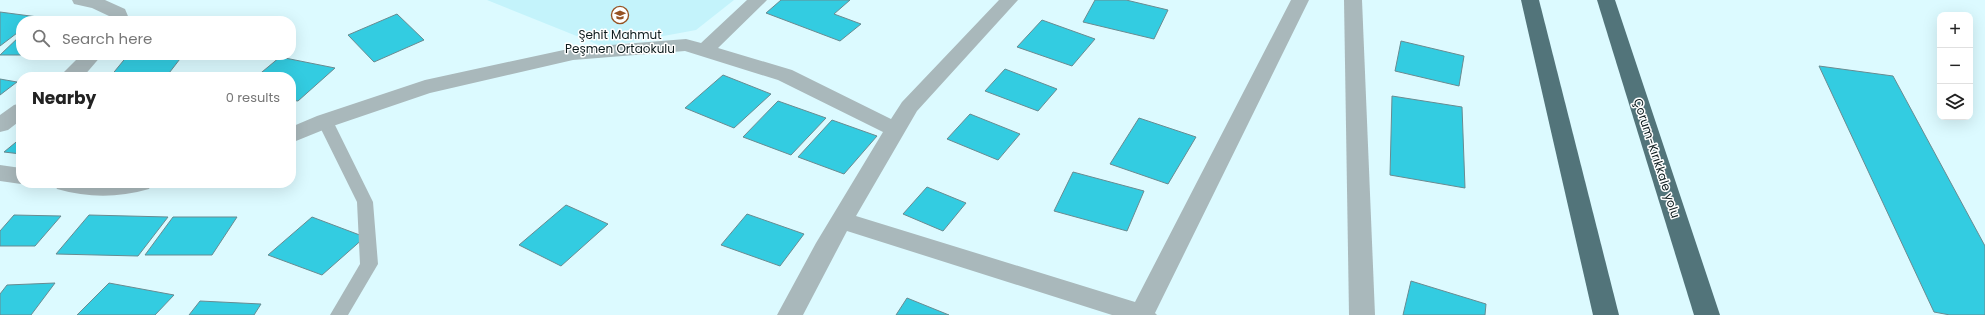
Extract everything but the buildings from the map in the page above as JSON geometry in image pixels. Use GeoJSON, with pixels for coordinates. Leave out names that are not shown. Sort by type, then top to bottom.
{"type":"FeatureCollection","features":[{"type":"Feature","properties":{"kind":"highway"},"geometry":{"type":"LineString","coordinates":[[1530,0],[1606,315]]}},
{"type":"Feature","properties":{"kind":"highway","name":"Çorum-Kırıkkale yolu"},"geometry":{"type":"LineString","coordinates":[[1606,0],[1707,315]]}},
{"type":"Feature","properties":{"kind":"street"},"geometry":{"type":"LineString","coordinates":[[81,0],[98,4],[118,13],[119,16]]}},
{"type":"Feature","properties":{"kind":"street"},"geometry":{"type":"LineString","coordinates":[[705,50],[758,0]]}},
{"type":"Feature","properties":{"kind":"street"},"geometry":{"type":"LineString","coordinates":[[790,315],[824,249],[909,107],[1009,0]]}},
{"type":"Feature","properties":{"kind":"street"},"geometry":{"type":"LineString","coordinates":[[842,220],[1143,315],[1300,0]]}},
{"type":"Feature","properties":{"kind":"street"},"geometry":{"type":"LineString","coordinates":[[1353,0],[1362,315]]}},
{"type":"Feature","properties":{"kind":"street"},"geometry":{"type":"LineString","coordinates":[[296,134],[426,87],[573,54],[686,44],[785,75],[895,129]]}},
{"type":"Feature","properties":{"kind":"street"},"geometry":{"type":"LineString","coordinates":[[76,72],[88,60]]}},
{"type":"Feature","properties":{"kind":"street"},"geometry":{"type":"LineString","coordinates":[[0,125],[16,114]]}},
{"type":"Feature","properties":{"kind":"street"},"geometry":{"type":"LineString","coordinates":[[0,173],[16,175]]}},
{"type":"Feature","properties":{"kind":"street"},"geometry":{"type":"LineString","coordinates":[[99,188],[112,188]]}},
{"type":"Feature","properties":{"kind":"lane"},"geometry":{"type":"LineString","coordinates":[[326,122],[365,202],[369,264],[338,315]]}},
{"type":"Feature","properties":{"kind":"shaded area","name":"Şehit Mahmut Peşmen Ortaokulu"},"geometry":{"type":"Polygon","coordinates":[[[487,0],[734,0],[696,30],[604,47],[487,0]]]}},
{"type":"Feature","properties":{"kind":"place","name":"Şehit Mahmut Peşmen Ortaokulu"},"geometry":{"type":"Point","coordinates":[620,15]}}]}
